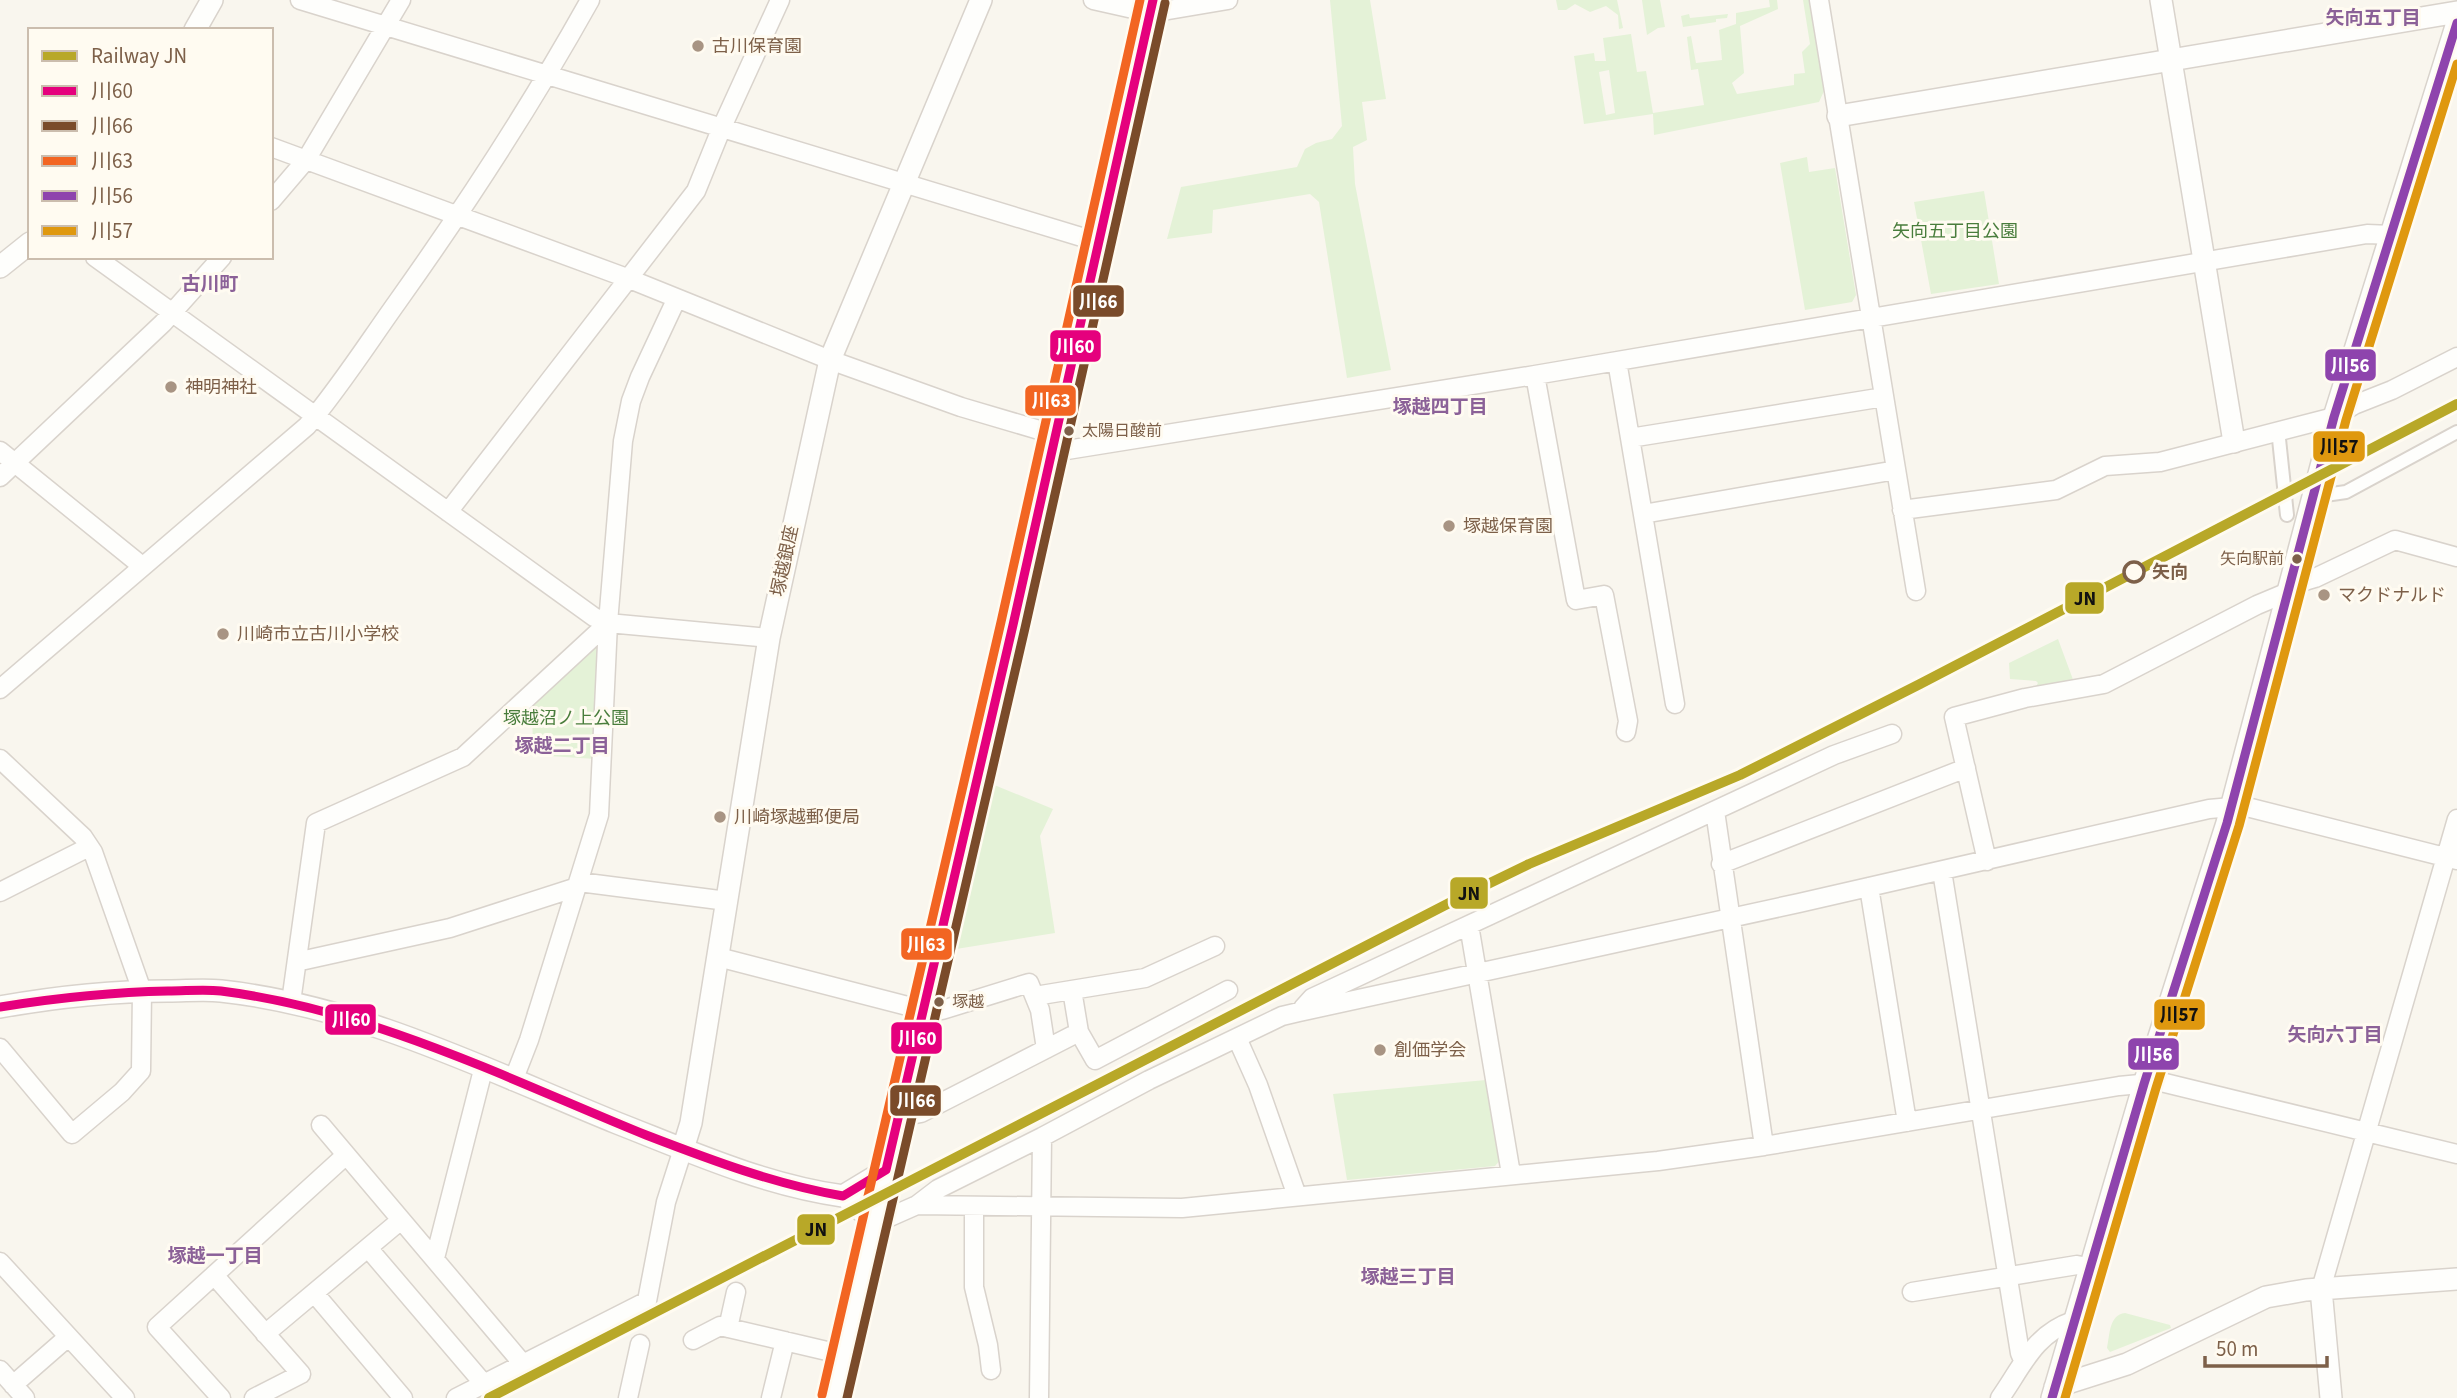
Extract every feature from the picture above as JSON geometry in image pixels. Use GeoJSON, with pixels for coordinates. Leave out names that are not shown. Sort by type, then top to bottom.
{"type":"FeatureCollection","features":[{"type":"Feature","properties":{"kind":"street"},"geometry":{"type":"LineString","coordinates":[[196,28],[212,0]]}},
{"type":"Feature","properties":{"kind":"street"},"geometry":{"type":"LineString","coordinates":[[300,0],[1098,242]]}},
{"type":"Feature","properties":{"kind":"street"},"geometry":{"type":"LineString","coordinates":[[273,199],[306,160],[401,0]]}},
{"type":"Feature","properties":{"kind":"street"},"geometry":{"type":"LineString","coordinates":[[0,689],[307,426],[459,216],[590,0]]}},
{"type":"Feature","properties":{"kind":"street"},"geometry":{"type":"LineString","coordinates":[[448,512],[696,191],[780,0]]}},
{"type":"Feature","properties":{"kind":"street","name":"塚越銀座"},"geometry":{"type":"LineString","coordinates":[[683,1149],[689,1133],[769,638],[830,360],[981,0]]}},
{"type":"Feature","properties":{"kind":"street"},"geometry":{"type":"LineString","coordinates":[[1093,0],[1152,7],[1228,0]]}},
{"type":"Feature","properties":{"kind":"street"},"geometry":{"type":"LineString","coordinates":[[1819,0],[1916,591]]}},
{"type":"Feature","properties":{"kind":"street"},"geometry":{"type":"LineString","coordinates":[[2161,0],[2234,442]]}},
{"type":"Feature","properties":{"kind":"street"},"geometry":{"type":"LineString","coordinates":[[834,1398],[1152,7]]}},
{"type":"Feature","properties":{"kind":"street"},"geometry":{"type":"LineString","coordinates":[[1838,116],[2457,12]]}},
{"type":"Feature","properties":{"kind":"street"},"geometry":{"type":"LineString","coordinates":[[2053,1392],[2088,1267],[2231,807],[2334,417],[2457,23]]}},
{"type":"Feature","properties":{"kind":"street"},"geometry":{"type":"LineString","coordinates":[[273,148],[627,278],[830,360],[1054,442],[1067,450],[1535,375],[2368,234],[2392,234]]}},
{"type":"Feature","properties":{"kind":"street"},"geometry":{"type":"LineString","coordinates":[[0,267],[28,245]]}},
{"type":"Feature","properties":{"kind":"street"},"geometry":{"type":"LineString","coordinates":[[98,259],[594,617],[608,623],[769,638]]}},
{"type":"Feature","properties":{"kind":"street"},"geometry":{"type":"LineString","coordinates":[[0,477],[172,314],[220,259]]}},
{"type":"Feature","properties":{"kind":"street"},"geometry":{"type":"LineString","coordinates":[[513,1081],[529,1040],[599,815],[608,623],[622,441],[631,401],[640,377],[676,300]]}},
{"type":"Feature","properties":{"kind":"street"},"geometry":{"type":"LineString","coordinates":[[1902,510],[2056,490],[2105,466],[2160,462],[2334,417],[2457,357]]}},
{"type":"Feature","properties":{"kind":"street"},"geometry":{"type":"LineString","coordinates":[[1617,361],[1675,704]]}},
{"type":"Feature","properties":{"kind":"street"},"geometry":{"type":"LineString","coordinates":[[1535,375],[1576,600],[1604,595],[1628,721],[1626,732]]}},
{"type":"Feature","properties":{"kind":"street"},"geometry":{"type":"LineString","coordinates":[[1630,438],[1884,397]]}},
{"type":"Feature","properties":{"kind":"street"},"geometry":{"type":"LineString","coordinates":[[2325,495],[2346,492],[2457,432]]}},
{"type":"Feature","properties":{"kind":"street"},"geometry":{"type":"LineString","coordinates":[[2279,439],[2287,514]]}},
{"type":"Feature","properties":{"kind":"street"},"geometry":{"type":"LineString","coordinates":[[0,451],[142,566]]}},
{"type":"Feature","properties":{"kind":"street"},"geometry":{"type":"LineString","coordinates":[[1643,514],[1896,470]]}},
{"type":"Feature","properties":{"kind":"street"},"geometry":{"type":"LineString","coordinates":[[1986,860],[1954,717],[2025,698],[2104,684],[2288,592],[2295,584],[2315,578],[2395,540],[2457,557]]}},
{"type":"Feature","properties":{"kind":"street"},"geometry":{"type":"LineString","coordinates":[[291,1002],[316,823],[463,757],[608,623]]}},
{"type":"Feature","properties":{"kind":"street"},"geometry":{"type":"LineString","coordinates":[[1299,1012],[1312,998],[1834,755],[1892,734]]}},
{"type":"Feature","properties":{"kind":"street"},"geometry":{"type":"LineString","coordinates":[[0,759],[83,837],[93,852],[142,991],[141,1071],[122,1092],[72,1134],[0,1048]]}},
{"type":"Feature","properties":{"kind":"street"},"geometry":{"type":"LineString","coordinates":[[1721,864],[1966,768]]}},
{"type":"Feature","properties":{"kind":"street"},"geometry":{"type":"LineString","coordinates":[[874,1224],[917,1205],[938,1189],[1042,1138],[1149,1080],[1283,1016],[1299,1012],[2231,807],[2243,806],[2451,859]]}},
{"type":"Feature","properties":{"kind":"street"},"geometry":{"type":"LineString","coordinates":[[1715,811],[1764,1146]]}},
{"type":"Feature","properties":{"kind":"street"},"geometry":{"type":"LineString","coordinates":[[2331,1398],[2321,1289],[2365,1132],[2451,859],[2457,819]]}},
{"type":"Feature","properties":{"kind":"street"},"geometry":{"type":"LineString","coordinates":[[0,892],[89,847]]}},
{"type":"Feature","properties":{"kind":"street"},"geometry":{"type":"LineString","coordinates":[[1942,871],[2006,1277],[2023,1360]]}},
{"type":"Feature","properties":{"kind":"street"},"geometry":{"type":"LineString","coordinates":[[298,959],[305,960],[450,928],[578,885],[727,901]]}},
{"type":"Feature","properties":{"kind":"street"},"geometry":{"type":"LineString","coordinates":[[1870,887],[1907,1122]]}},
{"type":"Feature","properties":{"kind":"street"},"geometry":{"type":"LineString","coordinates":[[1469,925],[1511,1174]]}},
{"type":"Feature","properties":{"kind":"street"},"geometry":{"type":"LineString","coordinates":[[1035,996],[1145,978],[1215,946]]}},
{"type":"Feature","properties":{"kind":"street"},"geometry":{"type":"LineString","coordinates":[[718,957],[923,1010],[942,1010],[1030,982],[1040,1010],[1046,1049]]}},
{"type":"Feature","properties":{"kind":"street"},"geometry":{"type":"LineString","coordinates":[[1072,990],[1079,1032],[1095,1060],[1228,990]]}},
{"type":"Feature","properties":{"kind":"street"},"geometry":{"type":"LineString","coordinates":[[0,1007],[60,997],[142,991],[220,991],[291,1002],[338,1015],[484,1066],[513,1081],[766,1180],[843,1196],[874,1224]]}},
{"type":"Feature","properties":{"kind":"street"},"geometry":{"type":"LineString","coordinates":[[899,1117],[921,1113],[1079,1032]]}},
{"type":"Feature","properties":{"kind":"street"},"geometry":{"type":"LineString","coordinates":[[1237,1038],[1258,1085],[1297,1196]]}},
{"type":"Feature","properties":{"kind":"street"},"geometry":{"type":"LineString","coordinates":[[435,1258],[484,1066]]}},
{"type":"Feature","properties":{"kind":"street"},"geometry":{"type":"LineString","coordinates":[[917,1205],[1182,1209],[1658,1161],[1764,1146],[1980,1108],[2161,1082],[2457,1154]]}},
{"type":"Feature","properties":{"kind":"street"},"geometry":{"type":"LineString","coordinates":[[321,1125],[523,1364]]}},
{"type":"Feature","properties":{"kind":"street"},"geometry":{"type":"LineString","coordinates":[[1039,1398],[1042,1138]]}},
{"type":"Feature","properties":{"kind":"street"},"geometry":{"type":"LineString","coordinates":[[456,1398],[647,1301],[666,1202],[683,1149]]}},
{"type":"Feature","properties":{"kind":"street"},"geometry":{"type":"LineString","coordinates":[[221,1398],[157,1326],[346,1155]]}},
{"type":"Feature","properties":{"kind":"street"},"geometry":{"type":"LineString","coordinates":[[843,1196],[886,1170]]}},
{"type":"Feature","properties":{"kind":"street"},"geometry":{"type":"LineString","coordinates":[[974,1206],[974,1287],[991,1370]]}},
{"type":"Feature","properties":{"kind":"street"},"geometry":{"type":"LineString","coordinates":[[265,1334],[401,1220]]}},
{"type":"Feature","properties":{"kind":"street"},"geometry":{"type":"LineString","coordinates":[[368,1248],[484,1384]]}},
{"type":"Feature","properties":{"kind":"street"},"geometry":{"type":"LineString","coordinates":[[0,1262],[125,1398]]}},
{"type":"Feature","properties":{"kind":"street"},"geometry":{"type":"LineString","coordinates":[[1912,1293],[2077,1265],[2088,1267]]}},
{"type":"Feature","properties":{"kind":"street"},"geometry":{"type":"LineString","coordinates":[[214,1275],[301,1374],[254,1398]]}},
{"type":"Feature","properties":{"kind":"street"},"geometry":{"type":"LineString","coordinates":[[2053,1392],[2127,1364],[2266,1297],[2321,1289],[2457,1279]]}},
{"type":"Feature","properties":{"kind":"street"},"geometry":{"type":"LineString","coordinates":[[728,1328],[736,1292]]}},
{"type":"Feature","properties":{"kind":"street"},"geometry":{"type":"LineString","coordinates":[[314,1294],[403,1398]]}},
{"type":"Feature","properties":{"kind":"street"},"geometry":{"type":"LineString","coordinates":[[2000,1398],[2023,1360],[2056,1327],[2073,1321]]}},
{"type":"Feature","properties":{"kind":"street"},"geometry":{"type":"LineString","coordinates":[[693,1340],[720,1326],[844,1355]]}},
{"type":"Feature","properties":{"kind":"street"},"geometry":{"type":"LineString","coordinates":[[0,1370],[19,1392],[68,1337]]}},
{"type":"Feature","properties":{"kind":"street"},"geometry":{"type":"LineString","coordinates":[[771,1398],[785,1341]]}},
{"type":"Feature","properties":{"kind":"street"},"geometry":{"type":"LineString","coordinates":[[628,1398],[640,1344]]}},
{"type":"Feature","properties":{"kind":"green space"},"geometry":{"type":"Polygon","coordinates":[[[1330,0],[1370,0],[1386,99],[1362,102],[1367,140],[1353,147],[1355,184],[1391,370],[1347,378],[1319,202],[1310,194],[1213,210],[1212,233],[1167,239],[1181,187],[1297,167],[1305,149],[1332,139],[1342,126],[1330,0]]]}},
{"type":"Feature","properties":{"kind":"green space"},"geometry":{"type":"Polygon","coordinates":[[[1556,0],[1617,0],[1623,28],[1619,29],[1618,15],[1606,6],[1590,12],[1575,4],[1566,10],[1558,10],[1556,0]]]}},
{"type":"Feature","properties":{"kind":"green space"},"geometry":{"type":"Polygon","coordinates":[[[1642,0],[1660,0],[1665,27],[1647,35],[1642,0]]]}},
{"type":"Feature","properties":{"kind":"green space"},"geometry":{"type":"Polygon","coordinates":[[[1769,0],[1777,0],[1778,9],[1740,26],[1744,73],[1732,83],[1737,94],[1794,85],[1794,74],[1805,73],[1802,52],[1810,44],[1803,0],[1811,0],[1824,91],[1819,102],[1654,135],[1653,114],[1584,124],[1574,56],[1594,53],[1595,61],[1606,61],[1603,38],[1631,34],[1637,72],[1646,71],[1653,113],[1704,105],[1698,69],[1691,70],[1687,37],[1691,36],[1696,63],[1722,60],[1719,30],[1736,24],[1736,13],[1770,7],[1769,0]],[[1609,70],[1599,72],[1606,115],[1615,113],[1609,70]]]}},
{"type":"Feature","properties":{"kind":"green space"},"geometry":{"type":"Polygon","coordinates":[[[1689,14],[1690,18],[1728,14],[1727,18],[1716,19],[1716,22],[1683,27],[1681,16],[1689,14]]]}},
{"type":"Feature","properties":{"kind":"green space"},"geometry":{"type":"Polygon","coordinates":[[[1807,157],[1809,172],[1835,168],[1856,295],[1852,302],[1805,310],[1780,163],[1807,157]]]}},
{"type":"Feature","properties":{"kind":"green space","name":"矢向五丁目公園"},"geometry":{"type":"Polygon","coordinates":[[[1984,191],[1999,284],[1931,294],[1914,202],[1984,191]]]}},
{"type":"Feature","properties":{"kind":"green space","name":"塚越沼ノ上公園"},"geometry":{"type":"Polygon","coordinates":[[[603,633],[596,759],[533,755],[532,702],[603,633]]]}},
{"type":"Feature","properties":{"kind":"green space"},"geometry":{"type":"Polygon","coordinates":[[[2058,639],[2075,685],[2034,690],[2038,683],[2036,681],[2010,679],[2009,663],[2058,639]]]}},
{"type":"Feature","properties":{"kind":"green space"},"geometry":{"type":"Polygon","coordinates":[[[987,782],[1053,809],[1040,836],[1055,933],[950,950],[987,782]]]}},
{"type":"Feature","properties":{"kind":"green space"},"geometry":{"type":"Polygon","coordinates":[[[1486,1080],[1502,1158],[1495,1166],[1347,1180],[1333,1094],[1486,1080]]]}},
{"type":"Feature","properties":{"kind":"green space"},"geometry":{"type":"Polygon","coordinates":[[[2125,1313],[2170,1325],[2171,1328],[2110,1352],[2107,1348],[2111,1326],[2116,1317],[2125,1313]]]}},
{"type":"Feature","properties":{"kind":"rail line","name":"JN"},"geometry":{"type":"LineString","coordinates":[[489,1398],[1457,899],[1529,864],[1740,775],[2457,404]]}},
{"type":"Feature","properties":{"kind":"transit line","name":"川63"},"geometry":{"type":"LineString","coordinates":[[822,1395],[1001,622],[1140,0]]}},
{"type":"Feature","properties":{"kind":"transit line","name":"川60"},"geometry":{"type":"LineString","coordinates":[[0,1007],[105,994],[195,990],[221,991],[277,1000],[385,1030],[438,1049],[646,1135],[792,1185],[843,1196],[886,1170],[1013,625],[1153,0]]}},
{"type":"Feature","properties":{"kind":"transit line","name":"川66"},"geometry":{"type":"LineString","coordinates":[[847,1398],[1025,628],[1165,3]]}},
{"type":"Feature","properties":{"kind":"transit line","name":"川56"},"geometry":{"type":"LineString","coordinates":[[2052,1398],[2144,1084],[2227,823],[2334,417],[2457,23]]}},
{"type":"Feature","properties":{"kind":"transit line","name":"川57"},"geometry":{"type":"LineString","coordinates":[[2065,1398],[2156,1088],[2239,826],[2346,420],[2457,64]]}},
{"type":"Feature","properties":{"kind":"place","name":"古川保育園"},"geometry":{"type":"Point","coordinates":[698,46]}},
{"type":"Feature","properties":{"kind":"place","name":"神明神社"},"geometry":{"type":"Point","coordinates":[171,387]}},
{"type":"Feature","properties":{"kind":"place","name":"太陽日酸前"},"geometry":{"type":"Point","coordinates":[1069,431]}},
{"type":"Feature","properties":{"kind":"place","name":"塚越保育園"},"geometry":{"type":"Point","coordinates":[1449,526]}},
{"type":"Feature","properties":{"kind":"place","name":"矢向駅前"},"geometry":{"type":"Point","coordinates":[2297,559]}},
{"type":"Feature","properties":{"kind":"place","name":"矢向"},"geometry":{"type":"Point","coordinates":[2134,572]}},
{"type":"Feature","properties":{"kind":"place","name":"マクドナルド"},"geometry":{"type":"Point","coordinates":[2324,595]}},
{"type":"Feature","properties":{"kind":"place","name":"川崎市立古川小学校"},"geometry":{"type":"Point","coordinates":[223,634]}},
{"type":"Feature","properties":{"kind":"place","name":"川崎塚越郵便局"},"geometry":{"type":"Point","coordinates":[720,817]}},
{"type":"Feature","properties":{"kind":"place","name":"塚越"},"geometry":{"type":"Point","coordinates":[939,1002]}},
{"type":"Feature","properties":{"kind":"place","name":"創価学会"},"geometry":{"type":"Point","coordinates":[1380,1050]}},
{"type":"Feature","properties":{"kind":"district","name":"矢向五丁目"},"geometry":{"type":"Point","coordinates":[2373,18]}},
{"type":"Feature","properties":{"kind":"district","name":"古川町"},"geometry":{"type":"Point","coordinates":[210,284]}},
{"type":"Feature","properties":{"kind":"district","name":"塚越四丁目"},"geometry":{"type":"Point","coordinates":[1440,407]}},
{"type":"Feature","properties":{"kind":"district","name":"塚越二丁目"},"geometry":{"type":"Point","coordinates":[562,746]}},
{"type":"Feature","properties":{"kind":"district","name":"矢向六丁目"},"geometry":{"type":"Point","coordinates":[2335,1035]}},
{"type":"Feature","properties":{"kind":"district","name":"塚越一丁目"},"geometry":{"type":"Point","coordinates":[215,1256]}},
{"type":"Feature","properties":{"kind":"district","name":"塚越三丁目"},"geometry":{"type":"Point","coordinates":[1408,1277]}}]}
